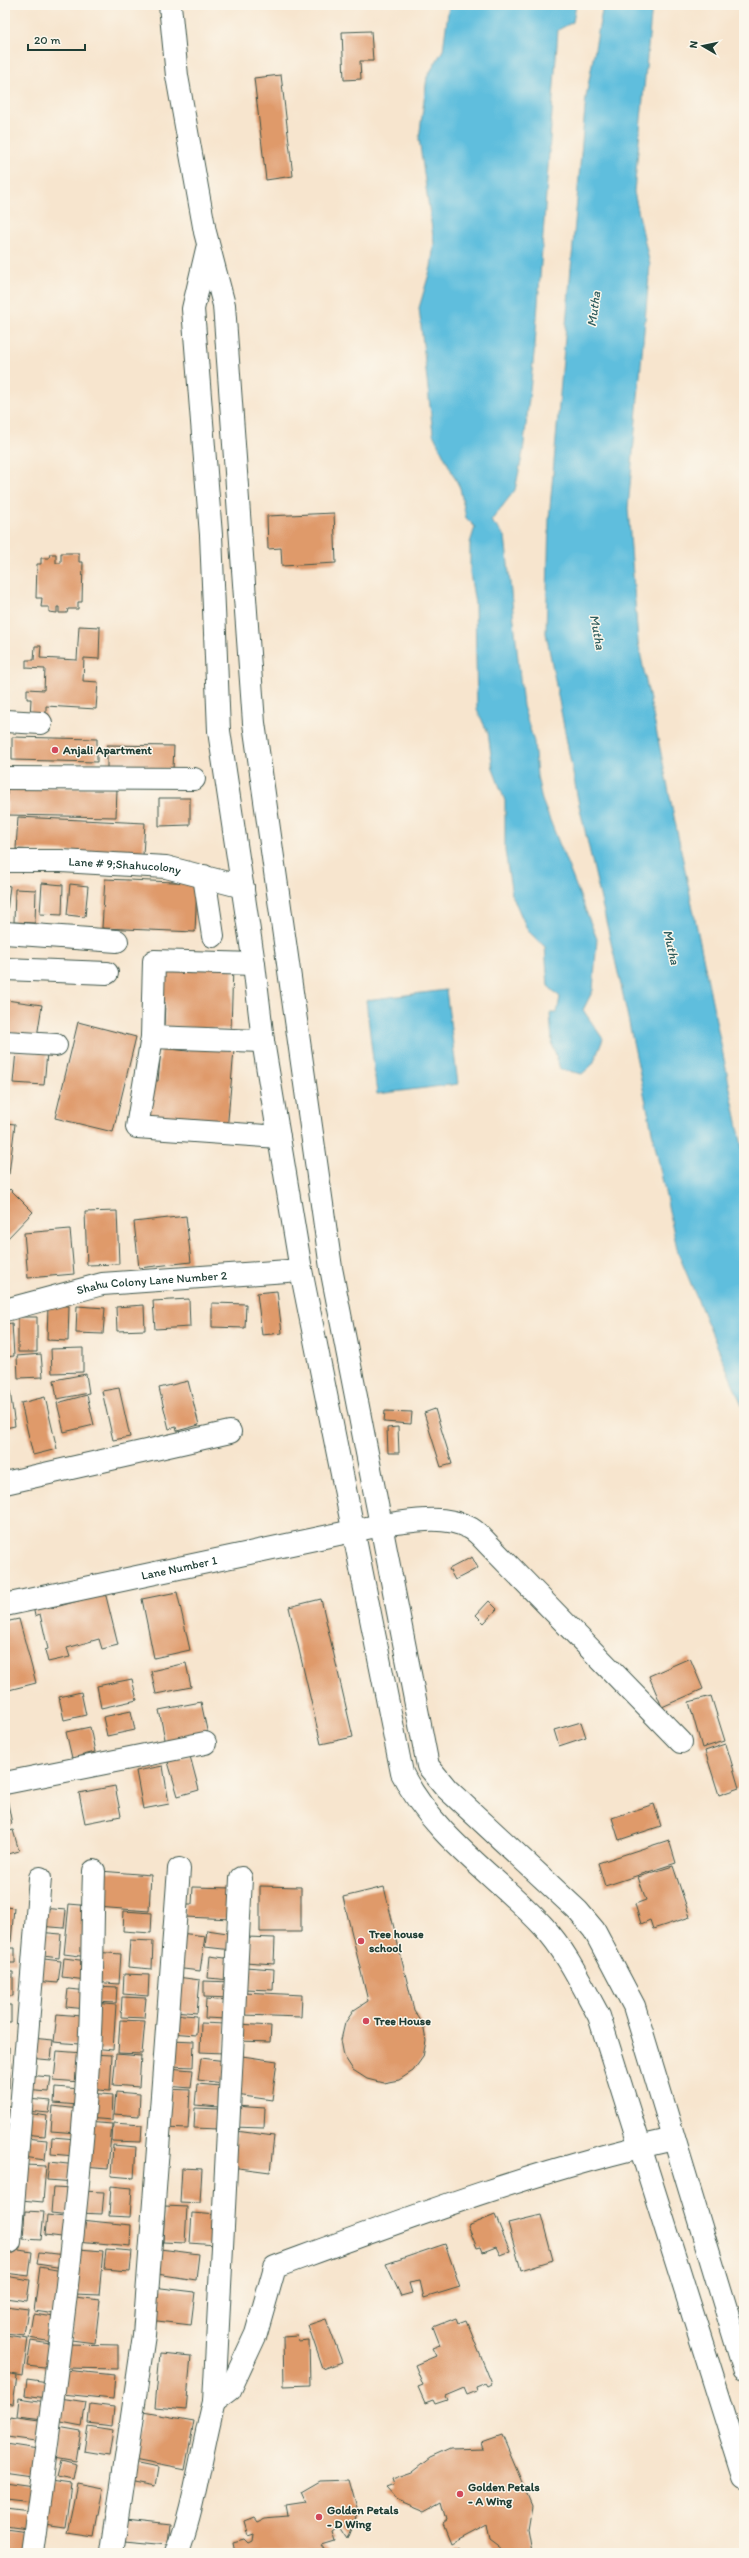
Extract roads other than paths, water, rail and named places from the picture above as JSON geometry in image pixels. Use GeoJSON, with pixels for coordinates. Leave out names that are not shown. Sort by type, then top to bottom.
{"type":"FeatureCollection","features":[{"type":"Feature","properties":{"kind":"street"},"geometry":{"type":"LineString","coordinates":[[170,5],[177,76],[208,246],[224,305],[254,724],[331,1268],[428,1766],[447,1790],[578,1911],[594,1930],[634,2006],[744,2369]]}},
{"type":"Feature","properties":{"kind":"street"},"geometry":{"type":"LineString","coordinates":[[208,246],[194,309],[211,535],[219,731],[254,964],[263,1041],[301,1270],[402,1773],[413,1796],[436,1824],[479,1868],[543,1926],[562,1948],[599,2016],[744,2477]]}},
{"type":"Feature","properties":{"kind":"street"},"geometry":{"type":"LineString","coordinates":[[5,721],[41,723]]}},
{"type":"Feature","properties":{"kind":"street"},"geometry":{"type":"LineString","coordinates":[[5,778],[194,779]]}},
{"type":"Feature","properties":{"kind":"street","name":"Lane # 9;Shahucolony"},"geometry":{"type":"LineString","coordinates":[[5,861],[61,860],[166,867],[242,887]]}},
{"type":"Feature","properties":{"kind":"street"},"geometry":{"type":"LineString","coordinates":[[204,876],[213,936]]}},
{"type":"Feature","properties":{"kind":"street"},"geometry":{"type":"LineString","coordinates":[[5,933],[117,941]]}},
{"type":"Feature","properties":{"kind":"street"},"geometry":{"type":"LineString","coordinates":[[254,964],[154,961],[152,1037],[137,1127],[279,1137]]}},
{"type":"Feature","properties":{"kind":"street"},"geometry":{"type":"LineString","coordinates":[[5,968],[107,973]]}},
{"type":"Feature","properties":{"kind":"street"},"geometry":{"type":"LineString","coordinates":[[152,1037],[263,1041]]}},
{"type":"Feature","properties":{"kind":"street"},"geometry":{"type":"LineString","coordinates":[[5,1042],[56,1045]]}},
{"type":"Feature","properties":{"kind":"street","name":"Shahu Colony Lane Number 2"},"geometry":{"type":"LineString","coordinates":[[5,1310],[102,1284],[301,1270]]}},
{"type":"Feature","properties":{"kind":"street"},"geometry":{"type":"LineString","coordinates":[[5,1483],[230,1432]]}},
{"type":"Feature","properties":{"kind":"street","name":"Lane Number 1"},"geometry":{"type":"LineString","coordinates":[[5,1605],[381,1525],[434,1519],[452,1521],[469,1527],[681,1742]]}},
{"type":"Feature","properties":{"kind":"street"},"geometry":{"type":"LineString","coordinates":[[5,1784],[204,1743]]}},
{"type":"Feature","properties":{"kind":"street"},"geometry":{"type":"LineString","coordinates":[[112,2553],[144,2335],[179,1868]]}},
{"type":"Feature","properties":{"kind":"street"},"geometry":{"type":"LineString","coordinates":[[32,2553],[59,2358],[81,2150],[89,2048],[94,1871]]}},
{"type":"Feature","properties":{"kind":"street"},"geometry":{"type":"LineString","coordinates":[[5,2242],[10,2242],[40,1878]]}},
{"type":"Feature","properties":{"kind":"street"},"geometry":{"type":"LineString","coordinates":[[177,2553],[188,2523],[201,2451],[214,2402],[241,1878]]}},
{"type":"Feature","properties":{"kind":"street"},"geometry":{"type":"LineString","coordinates":[[214,2402],[230,2390],[256,2334],[275,2267],[474,2195],[640,2146],[674,2138]]}},
{"type":"Feature","properties":{"kind":"water"},"geometry":{"type":"Polygon","coordinates":[[[449,5],[576,5],[573,22],[558,30],[535,345],[523,452],[515,490],[491,521],[505,536],[523,706],[534,742],[537,776],[542,800],[597,939],[593,990],[583,1010],[603,1039],[593,1064],[582,1074],[560,1069],[552,1043],[550,1013],[557,1013],[560,997],[548,986],[545,947],[528,931],[512,895],[505,851],[505,801],[493,769],[488,733],[477,710],[475,604],[470,573],[470,543],[475,527],[466,518],[460,488],[433,434],[419,308],[431,267],[434,243],[419,139],[427,77],[443,50],[449,5]]]}},
{"type":"Feature","properties":{"kind":"water","name":"Mutha"},"geometry":{"type":"Polygon","coordinates":[[[603,5],[652,5],[634,192],[650,265],[628,508],[638,642],[744,1156],[744,1410],[678,1253],[622,990],[579,805],[546,633],[549,519],[586,97],[603,5]]]}},
{"type":"Feature","properties":{"kind":"water"},"geometry":{"type":"Polygon","coordinates":[[[446,990],[458,1084],[377,1094],[366,1000],[446,990]]]}},
{"type":"Feature","properties":{"kind":"place","name":"Anjali Apartment"},"geometry":{"type":"Point","coordinates":[55,750]}},
{"type":"Feature","properties":{"kind":"place","name":"Tree house school"},"geometry":{"type":"Point","coordinates":[361,1941]}},
{"type":"Feature","properties":{"kind":"place","name":"Tree House"},"geometry":{"type":"Point","coordinates":[366,2021]}},
{"type":"Feature","properties":{"kind":"place","name":"Golden Petals - A Wing"},"geometry":{"type":"Point","coordinates":[460,2494]}},
{"type":"Feature","properties":{"kind":"place","name":"Golden Petals - D Wing"},"geometry":{"type":"Point","coordinates":[319,2517]}}]}
